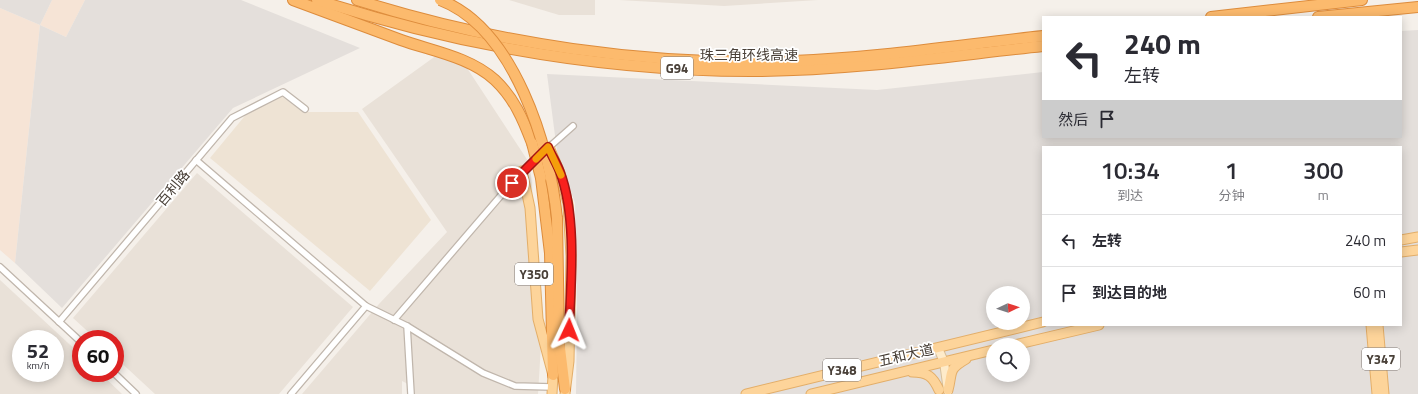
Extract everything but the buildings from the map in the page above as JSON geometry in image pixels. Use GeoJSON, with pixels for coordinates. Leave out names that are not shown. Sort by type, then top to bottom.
{"type":"FeatureCollection","features":[{"type":"Feature","properties":{"kind":"highway"},"geometry":{"type":"LineString","coordinates":[[293,0],[402,40],[465,61],[480,69],[509,95],[518,109],[532,143],[541,178],[549,246],[553,375]]}},
{"type":"Feature","properties":{"kind":"highway","name":"珠三角环线高速"},"geometry":{"type":"LineString","coordinates":[[317,0],[399,25],[477,43],[560,57],[668,68],[732,71],[795,70],[869,65],[1042,46]]}},
{"type":"Feature","properties":{"kind":"highway","name":"珠三角环线高速"},"geometry":{"type":"LineString","coordinates":[[356,0],[416,17],[520,41],[660,58],[793,61],[867,55],[1042,36]]}},
{"type":"Feature","properties":{"kind":"highway"},"geometry":{"type":"LineString","coordinates":[[440,0],[464,12],[478,23],[502,52],[523,95],[541,140],[554,194],[557,218],[561,357],[566,392]]}},
{"type":"Feature","properties":{"kind":"highway"},"geometry":{"type":"LineString","coordinates":[[1221,16],[1362,0]]}},
{"type":"Feature","properties":{"kind":"highway"},"geometry":{"type":"LineString","coordinates":[[1328,16],[1418,7]]}},
{"type":"Feature","properties":{"kind":"main road","name":"Y350"},"geometry":{"type":"LineString","coordinates":[[548,147],[560,173],[568,204],[571,256],[569,361],[566,392]]}},
{"type":"Feature","properties":{"kind":"main road","name":"Y350"},"geometry":{"type":"LineString","coordinates":[[522,171],[530,208],[538,319],[553,375],[551,392]]}},
{"type":"Feature","properties":{"kind":"main road"},"geometry":{"type":"LineString","coordinates":[[1402,240],[1418,238]]}},
{"type":"Feature","properties":{"kind":"main road"},"geometry":{"type":"LineString","coordinates":[[1402,252],[1418,250]]}},
{"type":"Feature","properties":{"kind":"main road","name":"五和大道"},"geometry":{"type":"LineString","coordinates":[[746,394],[1042,322]]}},
{"type":"Feature","properties":{"kind":"main road"},"geometry":{"type":"LineString","coordinates":[[1030,341],[1095,326]]}},
{"type":"Feature","properties":{"kind":"main road","name":"Y347"},"geometry":{"type":"LineString","coordinates":[[1371,326],[1377,394]]}},
{"type":"Feature","properties":{"kind":"main road","name":"Y347"},"geometry":{"type":"LineString","coordinates":[[1378,326],[1384,394]]}},
{"type":"Feature","properties":{"kind":"main road"},"geometry":{"type":"LineString","coordinates":[[938,348],[944,392]]}},
{"type":"Feature","properties":{"kind":"main road","name":"五和大道"},"geometry":{"type":"LineString","coordinates":[[811,394],[986,352]]}},
{"type":"Feature","properties":{"kind":"main road"},"geometry":{"type":"LineString","coordinates":[[944,392],[950,374],[954,368],[979,353]]}},
{"type":"Feature","properties":{"kind":"main road"},"geometry":{"type":"LineString","coordinates":[[903,372],[918,372],[929,375],[944,392]]}},
{"type":"Feature","properties":{"kind":"street","name":"百利路"},"geometry":{"type":"LineString","coordinates":[[59,322],[232,118],[283,92],[305,109]]}},
{"type":"Feature","properties":{"kind":"street"},"geometry":{"type":"LineString","coordinates":[[394,320],[522,171],[573,126]]}},
{"type":"Feature","properties":{"kind":"street"},"geometry":{"type":"LineString","coordinates":[[196,160],[366,306],[407,326],[483,373],[515,386],[551,392]]}},
{"type":"Feature","properties":{"kind":"street"},"geometry":{"type":"LineString","coordinates":[[0,267],[72,334]]}},
{"type":"Feature","properties":{"kind":"street"},"geometry":{"type":"LineString","coordinates":[[291,394],[366,306]]}},
{"type":"Feature","properties":{"kind":"street"},"geometry":{"type":"LineString","coordinates":[[407,326],[411,394]]}},
{"type":"Feature","properties":{"kind":"street"},"geometry":{"type":"LineString","coordinates":[[123,382],[136,394]]}},
{"type":"Feature","properties":{"kind":"shaded area"},"geometry":{"type":"Polygon","coordinates":[[[0,0],[52,0],[40,25],[0,8],[0,0]]]}},
{"type":"Feature","properties":{"kind":"shaded area"},"geometry":{"type":"Polygon","coordinates":[[[52,0],[85,0],[66,37],[40,25],[52,0]]]}},
{"type":"Feature","properties":{"kind":"shaded area"},"geometry":{"type":"Polygon","coordinates":[[[85,0],[241,0],[360,48],[233,108],[62,308],[15,263],[40,25],[66,37],[85,0]]]}},
{"type":"Feature","properties":{"kind":"shaded area"},"geometry":{"type":"Polygon","coordinates":[[[509,0],[595,0],[595,15],[559,15],[509,0]]]}},
{"type":"Feature","properties":{"kind":"shaded area"},"geometry":{"type":"Polygon","coordinates":[[[619,0],[818,0],[724,6],[619,0]]]}},
{"type":"Feature","properties":{"kind":"shaded area"},"geometry":{"type":"Polygon","coordinates":[[[0,8],[40,25],[15,263],[0,250],[0,8]]]}},
{"type":"Feature","properties":{"kind":"shaded area"},"geometry":{"type":"Polygon","coordinates":[[[1418,30],[1418,394],[576,394],[577,311],[575,203],[557,151],[547,74],[877,90],[1042,72],[1042,138],[1402,138],[1402,31],[1418,30]]]}},
{"type":"Feature","properties":{"kind":"shaded area"},"geometry":{"type":"Polygon","coordinates":[[[437,55],[467,68],[530,164],[543,313],[538,394],[411,394],[410,385],[402,381],[402,394],[302,394],[379,304],[447,232],[362,109],[437,55]]]}},
{"type":"Feature","properties":{"kind":"shaded area"},"geometry":{"type":"Polygon","coordinates":[[[281,96],[303,112],[358,112],[431,220],[370,291],[210,158],[253,106],[281,96]]]}},
{"type":"Feature","properties":{"kind":"shaded area"},"geometry":{"type":"Polygon","coordinates":[[[197,173],[353,307],[279,394],[155,394],[124,365],[124,330],[86,330],[73,318],[197,173]]]}},
{"type":"Feature","properties":{"kind":"shaded area"},"geometry":{"type":"Polygon","coordinates":[[[0,280],[54,330],[12,330],[12,382],[64,382],[64,339],[72,347],[72,382],[109,382],[122,394],[0,394],[0,280]]]}},
{"type":"Feature","properties":{"kind":"slow traffic"},"geometry":{"type":"LineString","coordinates":[[536,159],[548,147],[561,175]]}},
{"type":"Feature","properties":{"kind":"route"},"geometry":{"type":"LineString","coordinates":[[512,183],[522,171],[548,147],[560,173],[568,204],[571,256],[569,330]]}}]}
